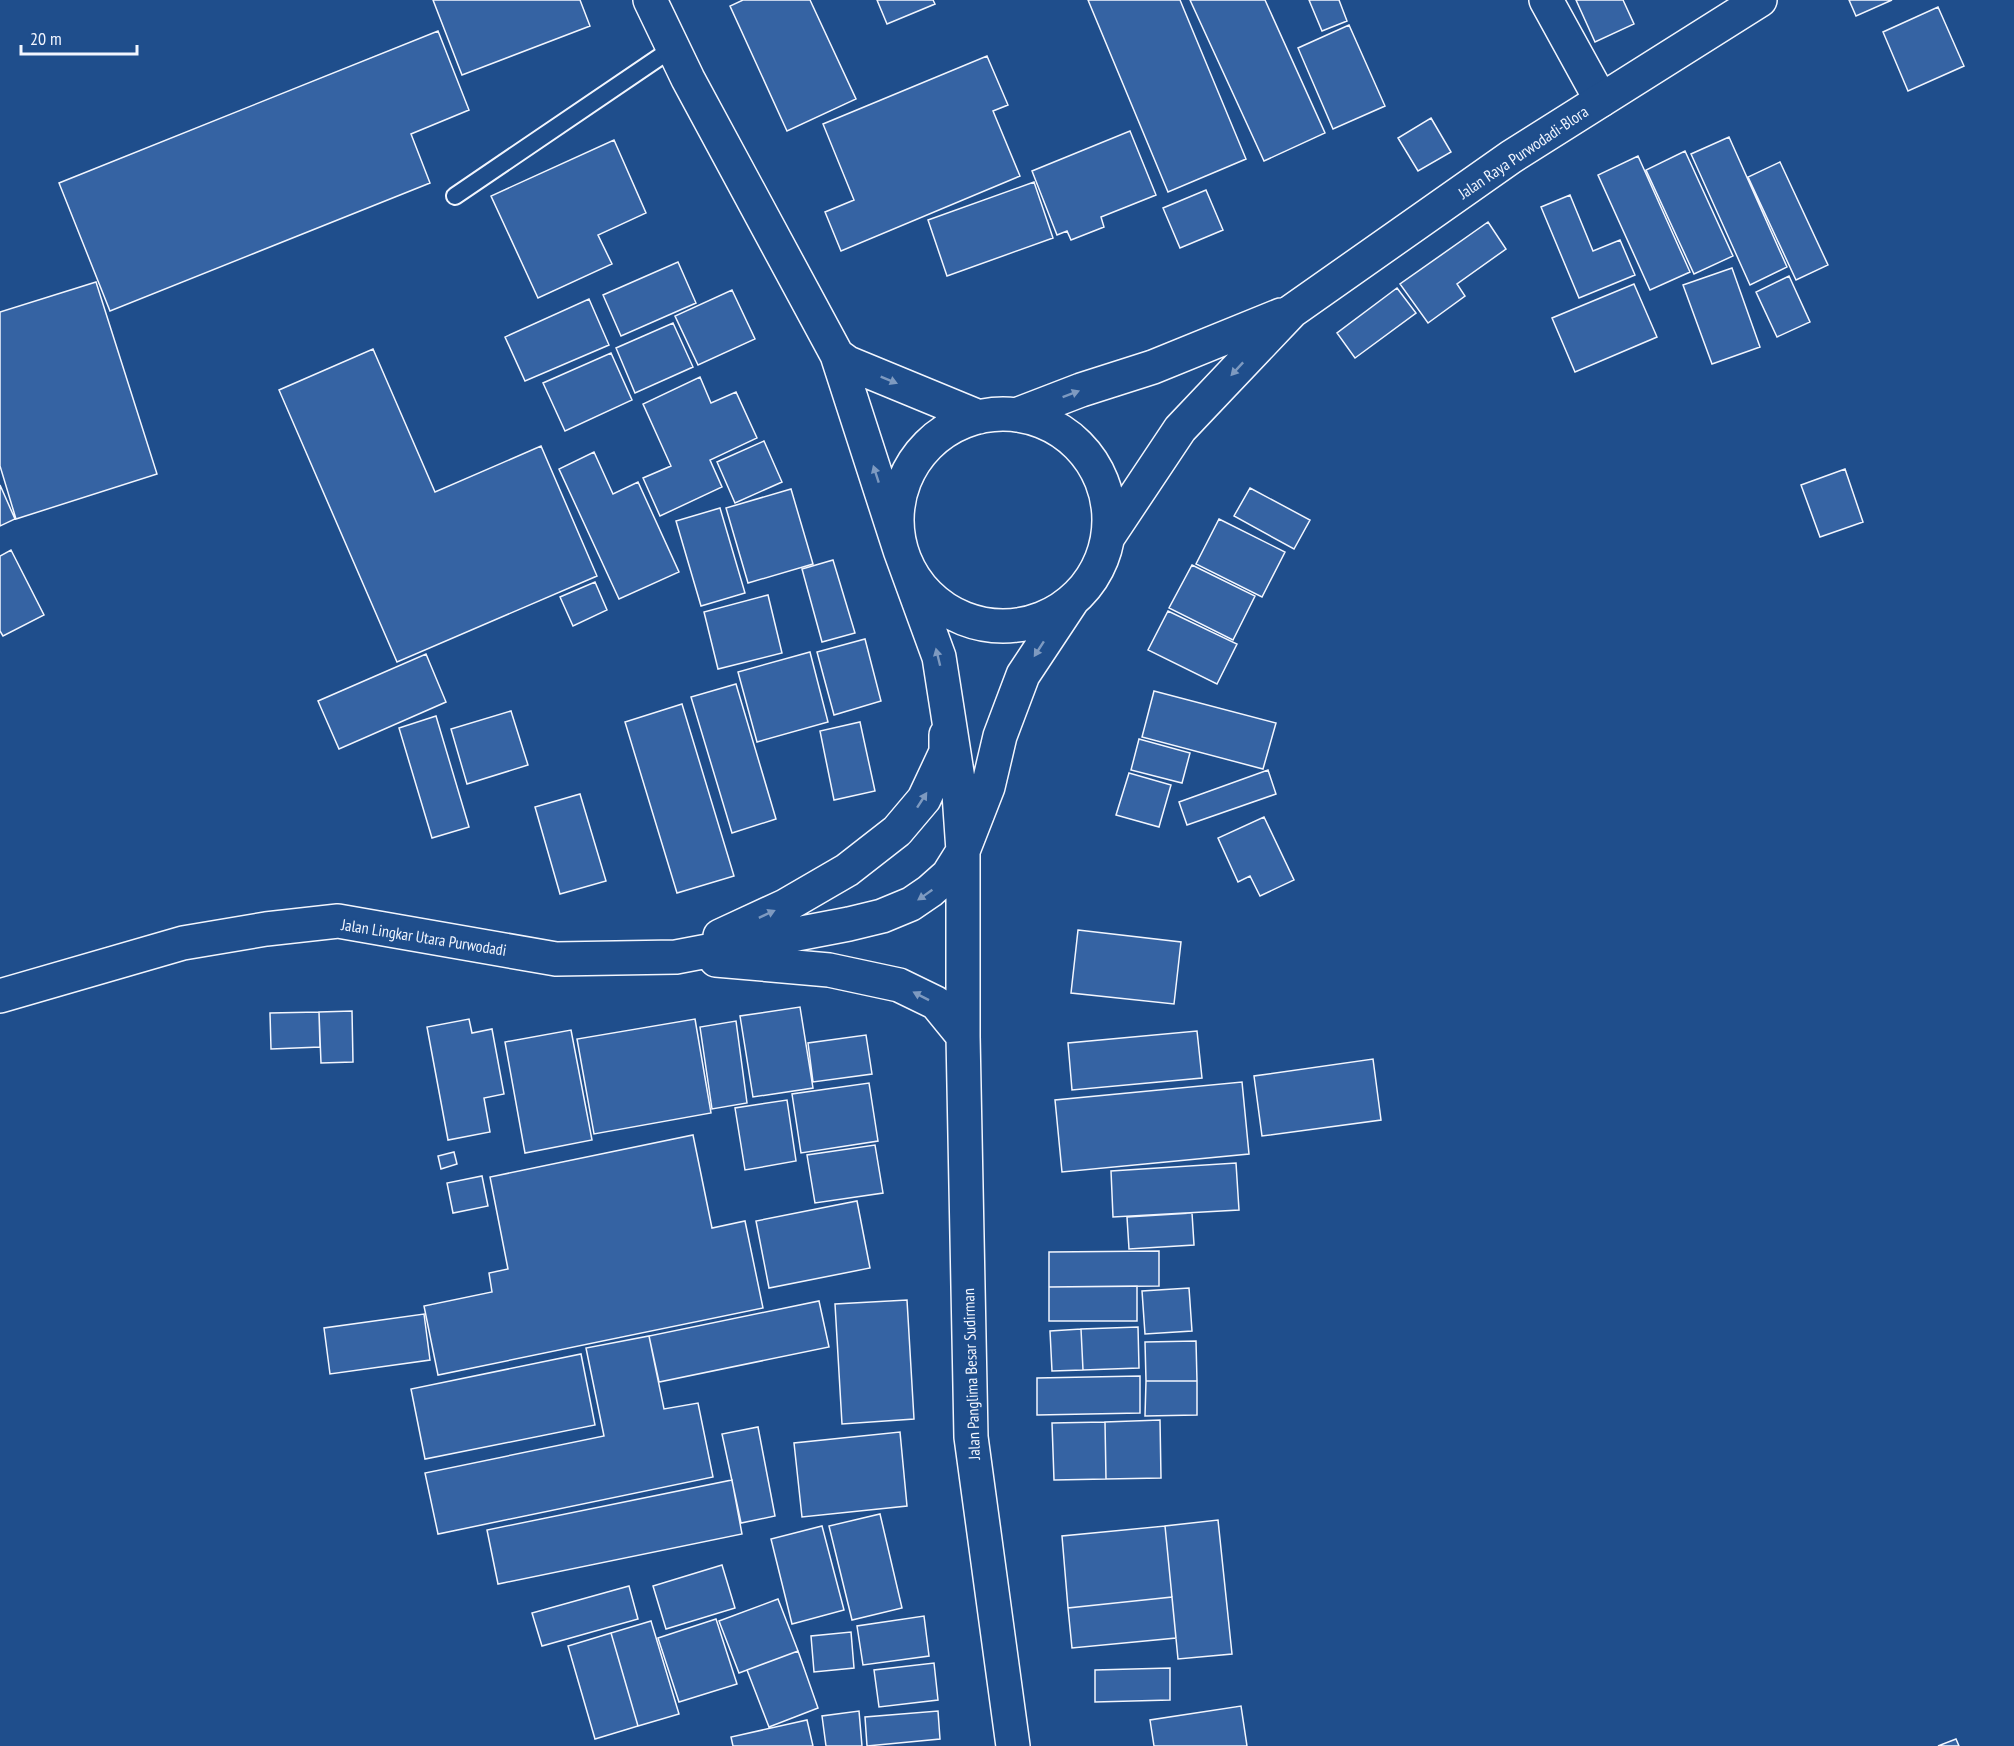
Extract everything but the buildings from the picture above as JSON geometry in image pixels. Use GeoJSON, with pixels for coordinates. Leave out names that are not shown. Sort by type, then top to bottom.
{"type":"FeatureCollection","features":[{"type":"Feature","properties":{"kind":"main road"},"geometry":{"type":"LineString","coordinates":[[650,0],[688,79],[837,355],[900,550],[939,657],[947,715]]}},
{"type":"Feature","properties":{"kind":"main road"},"geometry":{"type":"LineString","coordinates":[[1546,0],[1601,100]]}},
{"type":"Feature","properties":{"kind":"main road","name":"Jalan Raya Purwodadi-Blora"},"geometry":{"type":"LineString","coordinates":[[1108,537],[1180,429],[1292,311],[1511,157],[1760,0]]}},
{"type":"Feature","properties":{"kind":"main road","name":"Jalan Raya Purwodadi-Blora"},"geometry":{"type":"LineString","coordinates":[[1016,415],[1081,390],[1153,367],[1292,311]]}},
{"type":"Feature","properties":{"kind":"main road"},"geometry":{"type":"LineString","coordinates":[[837,355],[848,363],[979,417]]}},
{"type":"Feature","properties":{"kind":"main road"},"geometry":{"type":"LineString","coordinates":[[963,851],[988,787],[1000,736],[1023,675],[1072,601],[1089,582],[1101,561],[1108,537],[1108,503],[1097,471],[1077,444],[1049,424],[1016,415],[998,414],[979,417],[947,430],[921,452],[903,482],[896,516],[900,550],[915,582],[940,607],[972,622],[1007,626],[1042,619],[1072,601]]}},
{"type":"Feature","properties":{"kind":"main road","name":"Jalan Panglima Besar Sudirman"},"geometry":{"type":"LineString","coordinates":[[947,715],[958,779],[963,851],[963,1036],[971,1437],[1013,1746]]}},
{"type":"Feature","properties":{"kind":"main road","name":"Jalan Lingkar Utara Purwodadi"},"geometry":{"type":"LineString","coordinates":[[676,957],[785,906],[847,870],[897,831],[924,799],[946,752],[947,715]]}},
{"type":"Feature","properties":{"kind":"main road","name":"Jalan Lingkar Utara Purwodadi"},"geometry":{"type":"LineString","coordinates":[[0,996],[183,943],[266,929],[338,921],[556,959],[676,957],[882,916],[911,904],[930,891],[948,875],[963,851]]}},
{"type":"Feature","properties":{"kind":"main road"},"geometry":{"type":"LineString","coordinates":[[676,957],[829,970],[899,985],[936,1003],[963,1036]]}},
{"type":"Feature","properties":{"kind":"lane"},"geometry":{"type":"LineString","coordinates":[[454,196],[674,48]]}}]}
